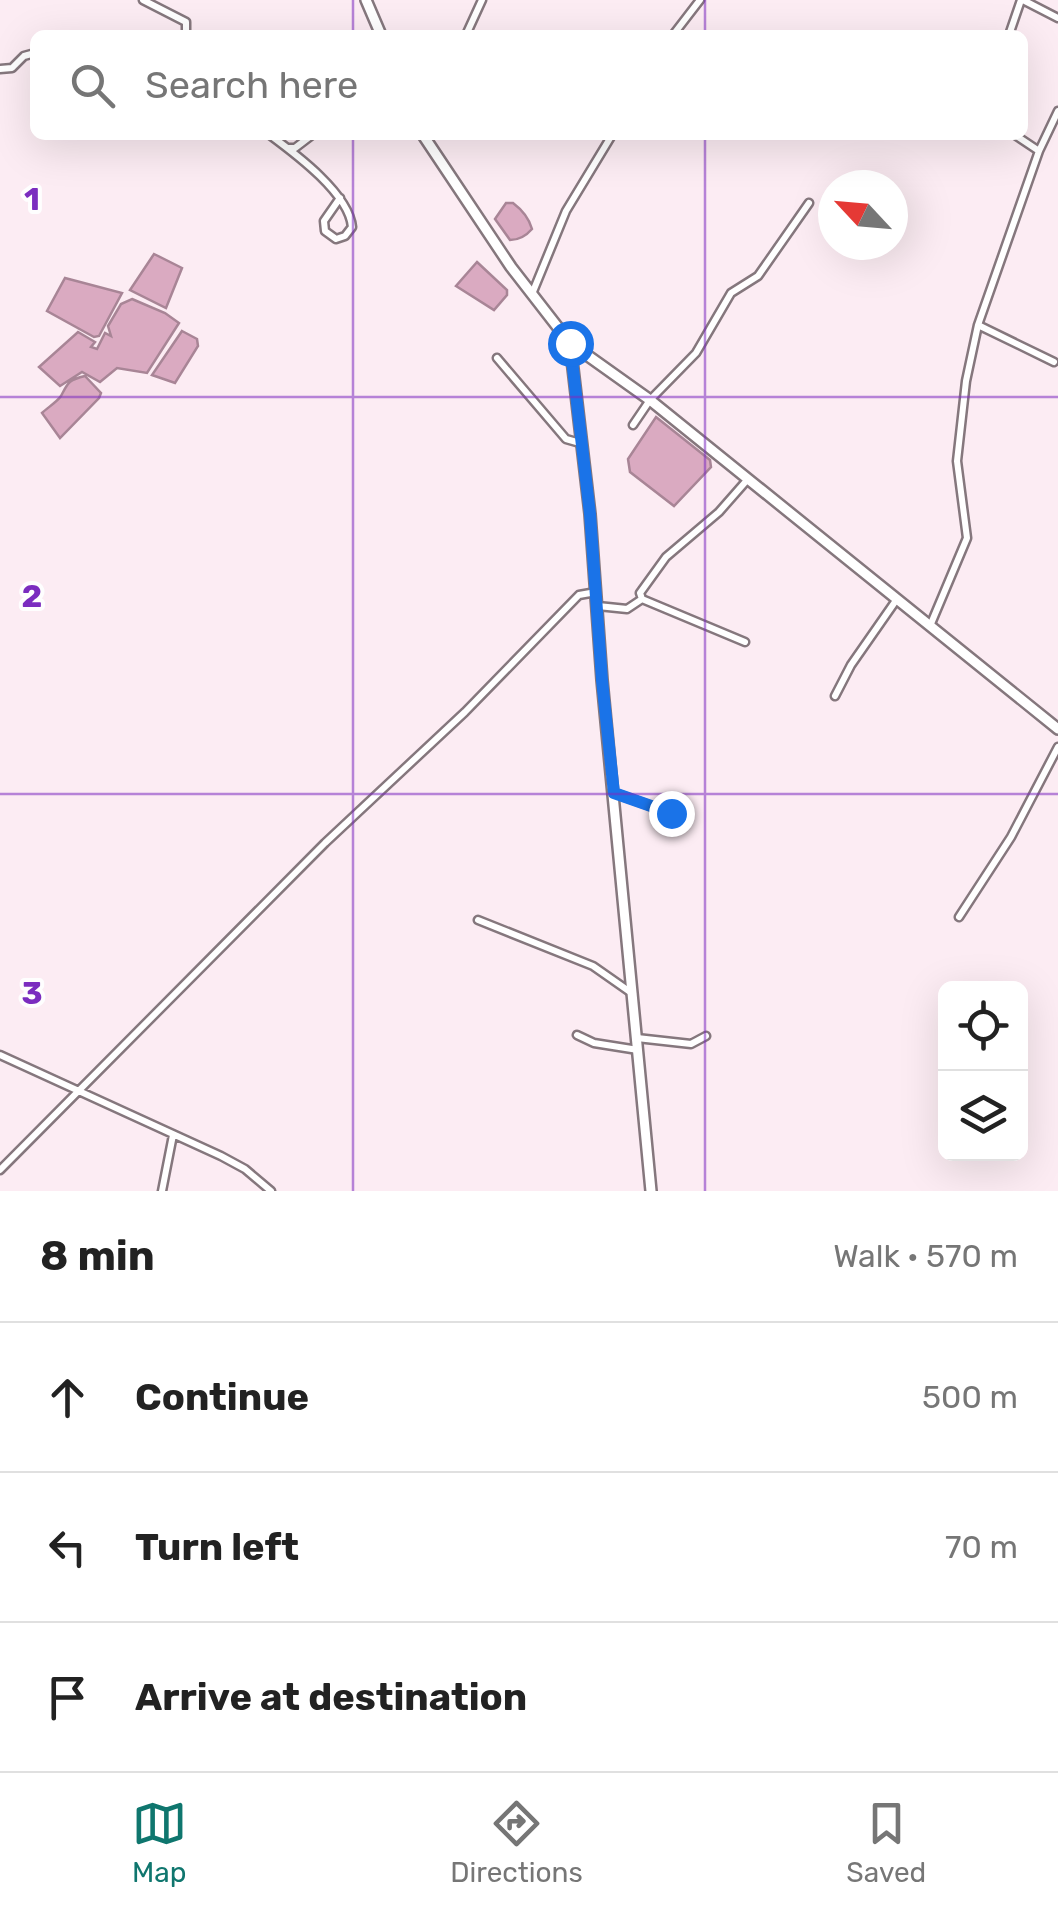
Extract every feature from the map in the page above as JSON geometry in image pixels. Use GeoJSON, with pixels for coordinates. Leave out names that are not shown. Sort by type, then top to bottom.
{"type":"FeatureCollection","features":[{"type":"Feature","properties":{"kind":"main road"},"geometry":{"type":"LineString","coordinates":[[366,0],[379,30]]}},
{"type":"Feature","properties":{"kind":"main road"},"geometry":{"type":"LineString","coordinates":[[426,140],[531,295],[570,343],[650,400],[1058,730]]}},
{"type":"Feature","properties":{"kind":"main road"},"geometry":{"type":"LineString","coordinates":[[570,343],[651,1191]]}},
{"type":"Feature","properties":{"kind":"street"},"geometry":{"type":"LineString","coordinates":[[143,0],[186,22],[186,30]]}},
{"type":"Feature","properties":{"kind":"street"},"geometry":{"type":"LineString","coordinates":[[468,30],[482,0]]}},
{"type":"Feature","properties":{"kind":"street"},"geometry":{"type":"LineString","coordinates":[[677,30],[700,0]]}},
{"type":"Feature","properties":{"kind":"street"},"geometry":{"type":"LineString","coordinates":[[1012,30],[1022,0],[1058,18]]}},
{"type":"Feature","properties":{"kind":"street"},"geometry":{"type":"LineString","coordinates":[[0,69],[12,68],[30,54]]}},
{"type":"Feature","properties":{"kind":"street"},"geometry":{"type":"LineString","coordinates":[[930,626],[967,538],[956,461],[978,325],[1012,234],[1026,183],[1058,111]]}},
{"type":"Feature","properties":{"kind":"street"},"geometry":{"type":"LineString","coordinates":[[277,140],[340,198],[351,212],[352,227],[345,236],[336,238],[326,231],[324,221],[340,198]]}},
{"type":"Feature","properties":{"kind":"street"},"geometry":{"type":"LineString","coordinates":[[287,148],[295,148],[305,140]]}},
{"type":"Feature","properties":{"kind":"street"},"geometry":{"type":"LineString","coordinates":[[531,295],[566,211],[609,140]]}},
{"type":"Feature","properties":{"kind":"street"},"geometry":{"type":"LineString","coordinates":[[1022,140],[1039,151]]}},
{"type":"Feature","properties":{"kind":"street"},"geometry":{"type":"LineString","coordinates":[[633,424],[650,400],[696,352],[731,293],[758,276],[809,203]]}},
{"type":"Feature","properties":{"kind":"street"},"geometry":{"type":"LineString","coordinates":[[978,325],[1054,362]]}},
{"type":"Feature","properties":{"kind":"street"},"geometry":{"type":"LineString","coordinates":[[498,358],[566,438],[580,443]]}},
{"type":"Feature","properties":{"kind":"street"},"geometry":{"type":"LineString","coordinates":[[745,642],[642,598],[640,593],[666,556],[719,512],[748,479]]}},
{"type":"Feature","properties":{"kind":"street"},"geometry":{"type":"LineString","coordinates":[[0,1170],[325,842],[465,712],[579,595],[596,592]]}},
{"type":"Feature","properties":{"kind":"street"},"geometry":{"type":"LineString","coordinates":[[598,606],[628,609],[642,598]]}},
{"type":"Feature","properties":{"kind":"street"},"geometry":{"type":"LineString","coordinates":[[835,696],[896,599]]}},
{"type":"Feature","properties":{"kind":"street"},"geometry":{"type":"LineString","coordinates":[[959,917],[1011,837],[1058,747]]}},
{"type":"Feature","properties":{"kind":"street"},"geometry":{"type":"LineString","coordinates":[[614,793],[671,813]]}},
{"type":"Feature","properties":{"kind":"street"},"geometry":{"type":"LineString","coordinates":[[478,920],[593,966],[633,994]]}},
{"type":"Feature","properties":{"kind":"street"},"geometry":{"type":"LineString","coordinates":[[577,1035],[594,1044],[638,1050]]}},
{"type":"Feature","properties":{"kind":"street"},"geometry":{"type":"LineString","coordinates":[[637,1038],[692,1044],[706,1036]]}},
{"type":"Feature","properties":{"kind":"street"},"geometry":{"type":"LineString","coordinates":[[0,1055],[245,1169],[271,1191]]}},
{"type":"Feature","properties":{"kind":"street"},"geometry":{"type":"LineString","coordinates":[[162,1191],[173,1136]]}},
{"type":"Feature","properties":{"kind":"shaded area"},"geometry":{"type":"Polygon","coordinates":[[[506,203],[516,205],[531,225],[525,236],[510,240],[495,219],[506,203]]]}},
{"type":"Feature","properties":{"kind":"shaded area"},"geometry":{"type":"Polygon","coordinates":[[[154,254],[182,268],[166,308],[130,290],[154,254]]]}},
{"type":"Feature","properties":{"kind":"shaded area"},"geometry":{"type":"Polygon","coordinates":[[[477,262],[507,290],[494,310],[456,286],[477,262]]]}},
{"type":"Feature","properties":{"kind":"shaded area"},"geometry":{"type":"Polygon","coordinates":[[[65,278],[122,293],[99,336],[94,337],[47,311],[65,278]]]}},
{"type":"Feature","properties":{"kind":"shaded area"},"geometry":{"type":"Polygon","coordinates":[[[132,299],[179,323],[147,373],[117,368],[100,382],[82,372],[60,386],[39,367],[78,332],[95,342],[91,347],[97,349],[105,333],[111,336],[108,326],[121,304],[132,299]]]}},
{"type":"Feature","properties":{"kind":"shaded area"},"geometry":{"type":"Polygon","coordinates":[[[182,331],[197,339],[198,346],[175,383],[152,375],[182,331]]]}},
{"type":"Feature","properties":{"kind":"shaded area"},"geometry":{"type":"Polygon","coordinates":[[[85,376],[101,393],[99,398],[60,438],[42,413],[69,383],[85,376]]]}},
{"type":"Feature","properties":{"kind":"shaded area"},"geometry":{"type":"Polygon","coordinates":[[[656,417],[710,460],[711,467],[674,506],[630,472],[628,459],[656,417]]]}},
{"type":"Feature","properties":{"kind":"route"},"geometry":{"type":"LineString","coordinates":[[570,343],[590,514],[614,793],[671,813]]}}]}
